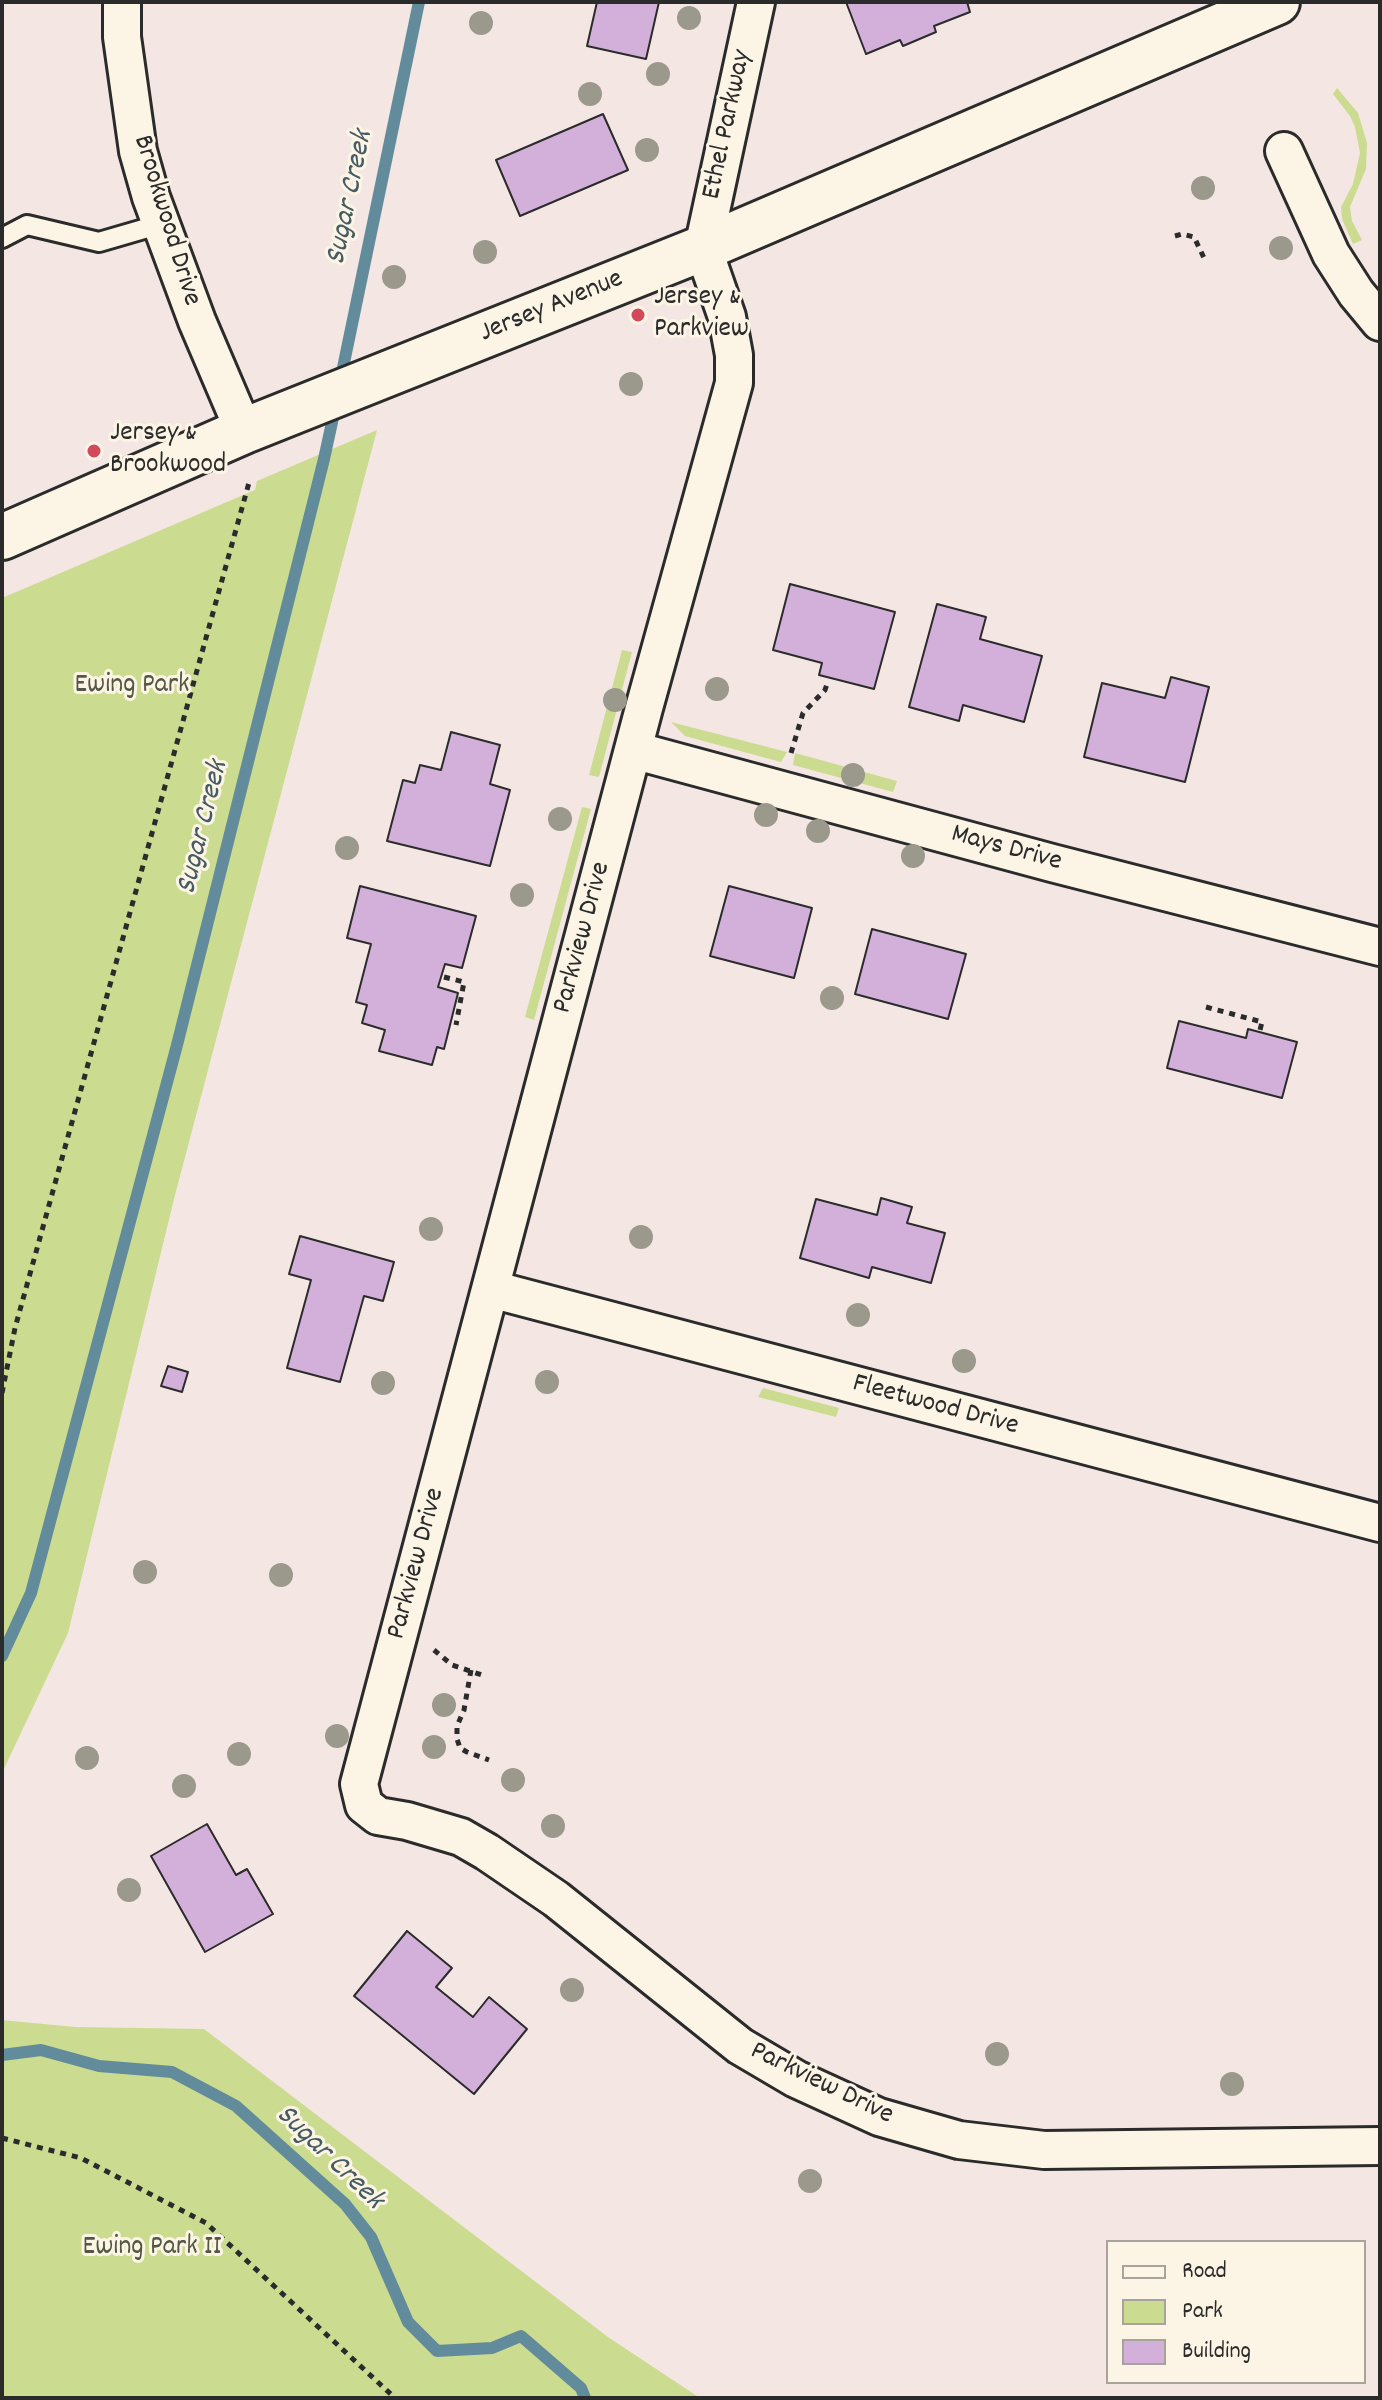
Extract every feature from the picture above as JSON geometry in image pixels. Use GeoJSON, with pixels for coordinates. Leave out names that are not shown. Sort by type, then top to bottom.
{"type":"FeatureCollection","features":[{"type":"Feature","properties":{"kind":"street","name":"Brookwood Drive"},"geometry":{"type":"LineString","coordinates":[[122,2],[122,37],[138,151],[161,224],[197,321],[258,426]]}},
{"type":"Feature","properties":{"kind":"street","name":"Ethel Parkway"},"geometry":{"type":"LineString","coordinates":[[703,248],[756,2]]}},
{"type":"Feature","properties":{"kind":"street","name":"Jersey Avenue"},"geometry":{"type":"LineString","coordinates":[[2,537],[258,426],[703,248],[1277,2]]}},
{"type":"Feature","properties":{"kind":"street"},"geometry":{"type":"LineString","coordinates":[[1284,151],[1331,254],[1356,293],[1380,322]]}},
{"type":"Feature","properties":{"kind":"street","name":"Parkview Drive"},"geometry":{"type":"LineString","coordinates":[[703,248],[727,317],[734,355],[734,383],[633,750],[359,1784],[364,1805],[378,1816],[461,1837],[487,1852],[556,1899],[740,2046],[796,2079],[868,2112],[923,2132],[1000,2146],[1044,2150],[1380,2146]]}},
{"type":"Feature","properties":{"kind":"street","name":"Mays Drive"},"geometry":{"type":"LineString","coordinates":[[633,750],[1052,863],[1380,947]]}},
{"type":"Feature","properties":{"kind":"street","name":"Fleetwood Drive"},"geometry":{"type":"LineString","coordinates":[[491,1289],[1380,1523]]}},
{"type":"Feature","properties":{"kind":"lane"},"geometry":{"type":"LineString","coordinates":[[2,238],[27,225],[99,242],[161,224]]}},
{"type":"Feature","properties":{"kind":"path"},"geometry":{"type":"LineString","coordinates":[[1175,236],[1194,237],[1205,260]]}},
{"type":"Feature","properties":{"kind":"path"},"geometry":{"type":"LineString","coordinates":[[2,1393],[15,1328],[250,479]]}},
{"type":"Feature","properties":{"kind":"path"},"geometry":{"type":"LineString","coordinates":[[782,789],[803,713],[825,690],[828,681]]}},
{"type":"Feature","properties":{"kind":"path"},"geometry":{"type":"LineString","coordinates":[[444,977],[464,982],[456,1025]]}},
{"type":"Feature","properties":{"kind":"path"},"geometry":{"type":"LineString","coordinates":[[1206,1007],[1262,1022],[1260,1030]]}},
{"type":"Feature","properties":{"kind":"path"},"geometry":{"type":"LineString","coordinates":[[398,1638],[429,1647],[452,1665],[485,1676]]}},
{"type":"Feature","properties":{"kind":"path"},"geometry":{"type":"LineString","coordinates":[[471,1670],[464,1710],[457,1726],[457,1739],[460,1748],[489,1760]]}},
{"type":"Feature","properties":{"kind":"path"},"geometry":{"type":"LineString","coordinates":[[2,2138],[81,2158],[206,2223],[395,2398]]}},
{"type":"Feature","properties":{"kind":"green space"},"geometry":{"type":"Polygon","coordinates":[[[1337,88],[1358,113],[1367,143],[1366,169],[1350,207],[1352,221],[1362,240],[1353,244],[1342,219],[1341,207],[1353,184],[1360,153],[1350,116],[1333,94],[1337,88]]]}},
{"type":"Feature","properties":{"kind":"green space","name":"Ewing Park"},"geometry":{"type":"Polygon","coordinates":[[[377,430],[175,1195],[68,1633],[2,1773],[2,598],[255,490],[257,481],[377,430]]]}},
{"type":"Feature","properties":{"kind":"green space"},"geometry":{"type":"Polygon","coordinates":[[[622,650],[632,652],[599,777],[589,775],[622,650]]]}},
{"type":"Feature","properties":{"kind":"green space"},"geometry":{"type":"Polygon","coordinates":[[[671,722],[787,752],[781,762],[685,736],[671,722]]]}},
{"type":"Feature","properties":{"kind":"green space"},"geometry":{"type":"Polygon","coordinates":[[[795,753],[897,781],[893,792],[793,765],[795,753]]]}},
{"type":"Feature","properties":{"kind":"green space"},"geometry":{"type":"Polygon","coordinates":[[[582,807],[591,809],[534,1020],[525,1017],[582,807]]]}},
{"type":"Feature","properties":{"kind":"green space"},"geometry":{"type":"Polygon","coordinates":[[[763,1388],[839,1408],[836,1417],[758,1397],[763,1388]]]}},
{"type":"Feature","properties":{"kind":"green space","name":"Ewing Park II"},"geometry":{"type":"Polygon","coordinates":[[[2,2020],[75,2027],[204,2029],[608,2337],[700,2398],[2,2398],[2,2020]]]}},
{"type":"Feature","properties":{"kind":"building"},"geometry":{"type":"Polygon","coordinates":[[[597,2],[659,2],[646,59],[587,46],[597,2]]]}},
{"type":"Feature","properties":{"kind":"building"},"geometry":{"type":"Polygon","coordinates":[[[846,2],[967,2],[970,12],[934,26],[936,32],[903,46],[900,40],[866,54],[846,2]]]}},
{"type":"Feature","properties":{"kind":"building"},"geometry":{"type":"Polygon","coordinates":[[[603,114],[628,170],[520,216],[496,160],[603,114]]]}},
{"type":"Feature","properties":{"kind":"building"},"geometry":{"type":"Polygon","coordinates":[[[790,584],[895,612],[874,689],[819,675],[822,663],[773,650],[790,584]]]}},
{"type":"Feature","properties":{"kind":"building"},"geometry":{"type":"Polygon","coordinates":[[[937,604],[986,617],[980,639],[1042,656],[1024,722],[963,705],[959,721],[909,707],[937,604]]]}},
{"type":"Feature","properties":{"kind":"building"},"geometry":{"type":"Polygon","coordinates":[[[1171,677],[1209,687],[1185,782],[1084,757],[1102,683],[1165,698],[1171,677]]]}},
{"type":"Feature","properties":{"kind":"building"},"geometry":{"type":"Polygon","coordinates":[[[451,732],[500,745],[490,784],[510,790],[490,866],[387,841],[403,780],[415,783],[420,765],[441,770],[451,732]]]}},
{"type":"Feature","properties":{"kind":"building"},"geometry":{"type":"Polygon","coordinates":[[[360,886],[476,916],[462,968],[445,964],[438,987],[458,993],[444,1049],[437,1047],[432,1065],[379,1051],[385,1030],[362,1023],[367,1005],[356,1002],[371,944],[347,938],[360,886]]]}},
{"type":"Feature","properties":{"kind":"building"},"geometry":{"type":"Polygon","coordinates":[[[729,886],[812,908],[794,978],[710,956],[729,886]]]}},
{"type":"Feature","properties":{"kind":"building"},"geometry":{"type":"Polygon","coordinates":[[[872,929],[966,954],[948,1019],[855,994],[872,929]]]}},
{"type":"Feature","properties":{"kind":"building"},"geometry":{"type":"Polygon","coordinates":[[[1179,1021],[1246,1038],[1248,1029],[1297,1042],[1282,1098],[1167,1068],[1179,1021]]]}},
{"type":"Feature","properties":{"kind":"building"},"geometry":{"type":"Polygon","coordinates":[[[881,1198],[912,1207],[907,1223],[945,1233],[931,1283],[872,1267],[869,1278],[800,1258],[816,1199],[877,1215],[881,1198]]]}},
{"type":"Feature","properties":{"kind":"building"},"geometry":{"type":"Polygon","coordinates":[[[300,1236],[394,1262],[383,1301],[364,1296],[340,1382],[287,1368],[311,1280],[289,1274],[300,1236]]]}},
{"type":"Feature","properties":{"kind":"building"},"geometry":{"type":"Polygon","coordinates":[[[168,1366],[188,1372],[182,1392],[161,1386],[168,1366]]]}},
{"type":"Feature","properties":{"kind":"building"},"geometry":{"type":"Polygon","coordinates":[[[207,1824],[236,1875],[247,1869],[273,1914],[205,1952],[151,1856],[207,1824]]]}},
{"type":"Feature","properties":{"kind":"building"},"geometry":{"type":"Polygon","coordinates":[[[407,1931],[452,1968],[436,1987],[473,2017],[489,1997],[527,2029],[474,2094],[354,1996],[407,1931]]]}},
{"type":"Feature","properties":{"kind":"waterway","name":"Sugar Creek"},"geometry":{"type":"LineString","coordinates":[[340,382],[419,2]]}},
{"type":"Feature","properties":{"kind":"waterway","name":"Sugar Creek"},"geometry":{"type":"LineString","coordinates":[[2,1656],[31,1593],[177,1045],[336,404]]}},
{"type":"Feature","properties":{"kind":"waterway","name":"Sugar Creek"},"geometry":{"type":"LineString","coordinates":[[2,2055],[41,2050],[99,2066],[172,2072],[236,2106],[345,2204],[371,2237],[408,2322],[437,2351],[492,2348],[521,2336],[581,2388],[585,2398]]}},
{"type":"Feature","properties":{"kind":"place","name":"Jersey & Parkview"},"geometry":{"type":"Point","coordinates":[638,315]}},
{"type":"Feature","properties":{"kind":"place","name":"Jersey & Brookwood"},"geometry":{"type":"Point","coordinates":[94,451]}}]}
